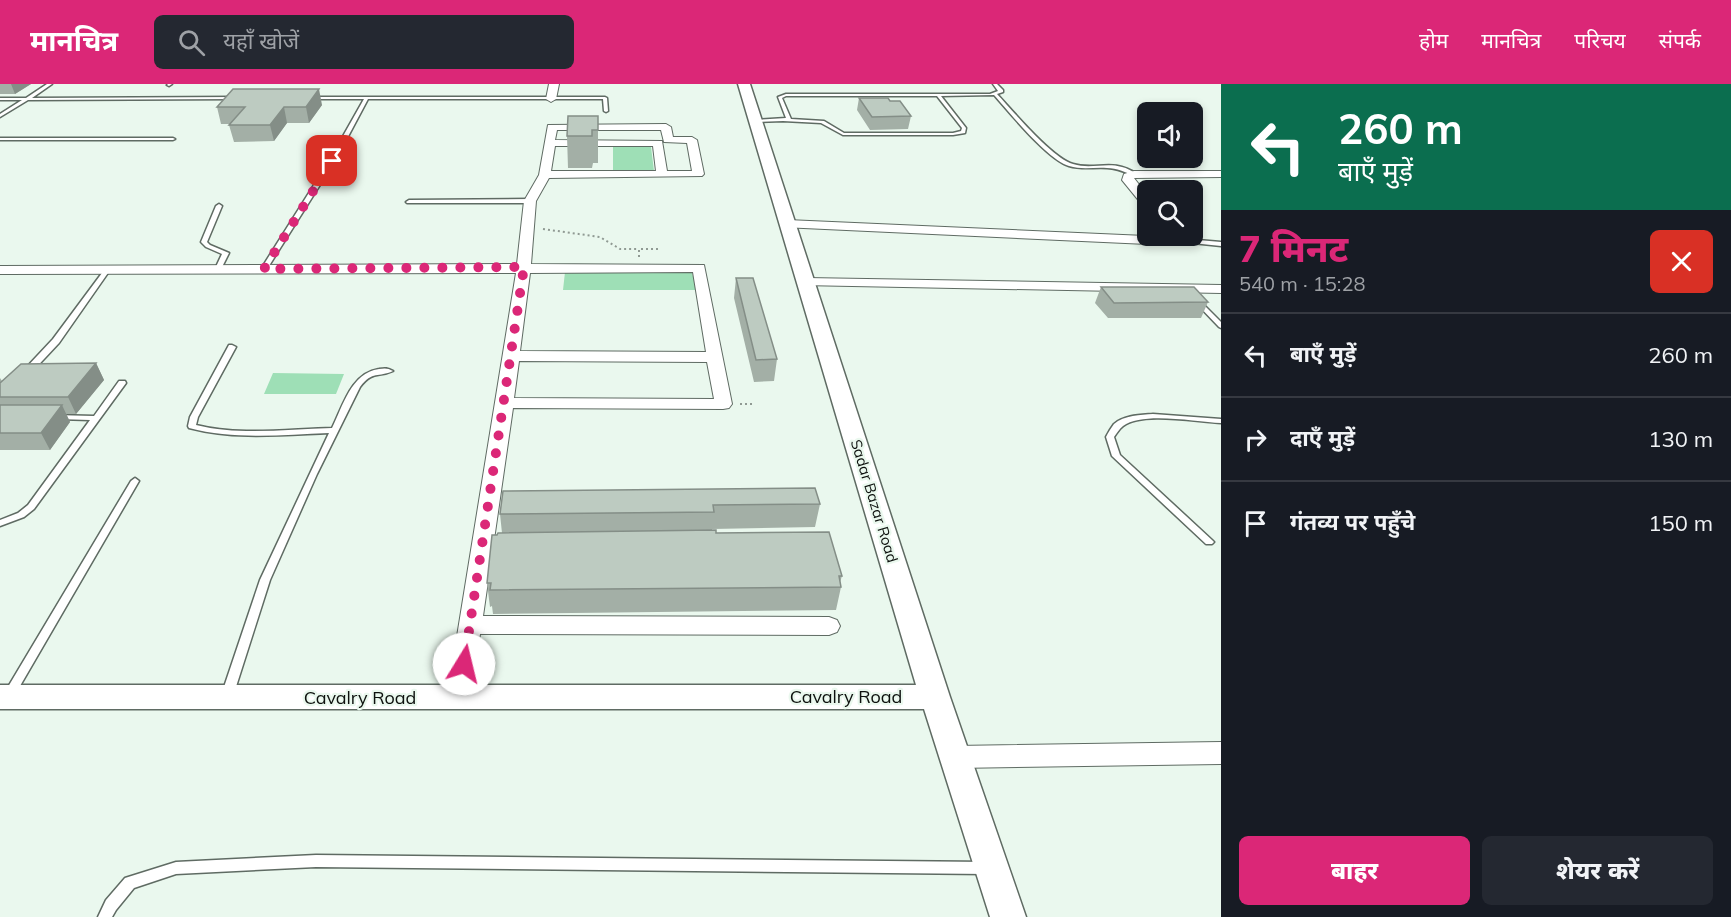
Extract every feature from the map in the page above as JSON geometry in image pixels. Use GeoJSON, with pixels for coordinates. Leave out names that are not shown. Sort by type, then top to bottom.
{"type":"FeatureCollection","features":[{"type":"Feature","properties":{"kind":"street"},"geometry":{"type":"LineString","coordinates":[[551,99],[554,84]]}},
{"type":"Feature","properties":{"kind":"street","name":"Sadar Bazar Road"},"geometry":{"type":"LineString","coordinates":[[744,84],[935,697],[1008,917]]}},
{"type":"Feature","properties":{"kind":"street"},"geometry":{"type":"LineString","coordinates":[[459,698],[506,403],[524,267],[530,201],[545,175],[552,127],[666,127],[662,174]]}},
{"type":"Feature","properties":{"kind":"street"},"geometry":{"type":"LineString","coordinates":[[545,175],[606,159],[663,142],[692,140],[698,174],[662,174],[606,159],[549,143]]}},
{"type":"Feature","properties":{"kind":"street"},"geometry":{"type":"LineString","coordinates":[[1137,191],[1128,180],[1128,176],[1134,174],[1221,174]]}},
{"type":"Feature","properties":{"kind":"street"},"geometry":{"type":"LineString","coordinates":[[788,224],[1137,237]]}},
{"type":"Feature","properties":{"kind":"street"},"geometry":{"type":"LineString","coordinates":[[0,270],[699,268],[723,404],[506,403]]}},
{"type":"Feature","properties":{"kind":"street"},"geometry":{"type":"LineString","coordinates":[[806,282],[1221,289]]}},
{"type":"Feature","properties":{"kind":"street"},"geometry":{"type":"LineString","coordinates":[[512,356],[715,357]]}},
{"type":"Feature","properties":{"kind":"street"},"geometry":{"type":"LineString","coordinates":[[483,547],[507,546]]}},
{"type":"Feature","properties":{"kind":"street"},"geometry":{"type":"LineString","coordinates":[[470,625],[830,626]]}},
{"type":"Feature","properties":{"kind":"street","name":"Cavalry Road"},"geometry":{"type":"LineString","coordinates":[[4,697],[935,697]]}},
{"type":"Feature","properties":{"kind":"street"},"geometry":{"type":"LineString","coordinates":[[955,757],[1221,753]]}},
{"type":"Feature","properties":{"kind":"lane"},"geometry":{"type":"LineString","coordinates":[[0,116],[50,84]]}},
{"type":"Feature","properties":{"kind":"lane"},"geometry":{"type":"LineString","coordinates":[[786,120],[789,117],[780,97],[786,94],[995,94],[1001,91],[995,84]]}},
{"type":"Feature","properties":{"kind":"lane"},"geometry":{"type":"LineString","coordinates":[[995,94],[1064,163],[1084,166],[1113,165],[1134,174]]}},
{"type":"Feature","properties":{"kind":"lane"},"geometry":{"type":"LineString","coordinates":[[755,121],[822,122],[838,133],[848,135],[953,134],[965,131],[938,95]]}},
{"type":"Feature","properties":{"kind":"lane"},"geometry":{"type":"LineString","coordinates":[[0,99],[249,98]]}},
{"type":"Feature","properties":{"kind":"lane"},"geometry":{"type":"LineString","coordinates":[[307,98],[605,99],[606,111]]}},
{"type":"Feature","properties":{"kind":"lane"},"geometry":{"type":"LineString","coordinates":[[264,269],[332,161],[366,99]]}},
{"type":"Feature","properties":{"kind":"lane"},"geometry":{"type":"LineString","coordinates":[[0,139],[173,139]]}},
{"type":"Feature","properties":{"kind":"lane"},"geometry":{"type":"LineString","coordinates":[[410,202],[530,201]]}},
{"type":"Feature","properties":{"kind":"lane"},"geometry":{"type":"LineString","coordinates":[[218,269],[226,253],[204,242],[219,206]]}},
{"type":"Feature","properties":{"kind":"lane"},"geometry":{"type":"LineString","coordinates":[[1203,242],[1221,244]]}},
{"type":"Feature","properties":{"kind":"lane"},"geometry":{"type":"LineString","coordinates":[[16,384],[56,341],[107,270]]}},
{"type":"Feature","properties":{"kind":"lane"},"geometry":{"type":"LineString","coordinates":[[1185,288],[1221,326]]}},
{"type":"Feature","properties":{"kind":"lane"},"geometry":{"type":"LineString","coordinates":[[232,348],[194,417],[192,426],[225,431],[335,430]]}},
{"type":"Feature","properties":{"kind":"lane"},"geometry":{"type":"LineString","coordinates":[[226,698],[265,580],[335,430],[363,377],[373,371],[389,370]]}},
{"type":"Feature","properties":{"kind":"lane"},"geometry":{"type":"LineString","coordinates":[[0,523],[21,516],[32,507],[122,383]]}},
{"type":"Feature","properties":{"kind":"lane"},"geometry":{"type":"LineString","coordinates":[[1209,542],[1116,456],[1110,437],[1118,426],[1130,419],[1148,416],[1221,422]]}},
{"type":"Feature","properties":{"kind":"lane"},"geometry":{"type":"LineString","coordinates":[[45,417],[96,418]]}},
{"type":"Feature","properties":{"kind":"lane"},"geometry":{"type":"LineString","coordinates":[[4,697],[135,482]]}},
{"type":"Feature","properties":{"kind":"lane"},"geometry":{"type":"LineString","coordinates":[[105,917],[111,905],[130,883],[177,868],[316,861],[992,868]]}},
{"type":"Feature","properties":{"kind":"path"},"geometry":{"type":"LineString","coordinates":[[528,229],[554,229],[600,237],[620,249],[661,249]]}},
{"type":"Feature","properties":{"kind":"path"},"geometry":{"type":"LineString","coordinates":[[639,249],[640,268]]}},
{"type":"Feature","properties":{"kind":"green space"},"geometry":{"type":"Polygon","coordinates":[[[613,147],[651,147],[654,171],[613,171],[613,147]]]}},
{"type":"Feature","properties":{"kind":"green space"},"geometry":{"type":"Polygon","coordinates":[[[565,272],[692,273],[697,290],[563,290],[565,272]]]}},
{"type":"Feature","properties":{"kind":"green space"},"geometry":{"type":"Polygon","coordinates":[[[273,373],[344,374],[336,394],[264,394],[273,373]]]}},
{"type":"Feature","properties":{"kind":"building"},"geometry":{"type":"Polygon","coordinates":[[[233,89],[319,89],[306,107],[284,107],[270,125],[229,125],[245,107],[217,107],[233,89]]]}},
{"type":"Feature","properties":{"kind":"building"},"geometry":{"type":"Polygon","coordinates":[[[859,98],[888,98],[890,101],[900,101],[911,116],[872,117],[859,98]]]}},
{"type":"Feature","properties":{"kind":"building"},"geometry":{"type":"Polygon","coordinates":[[[568,116],[598,116],[598,130],[592,130],[592,136],[567,136],[568,116]]]}},
{"type":"Feature","properties":{"kind":"building"},"geometry":{"type":"Polygon","coordinates":[[[736,278],[753,278],[777,359],[756,360],[736,278]]]}},
{"type":"Feature","properties":{"kind":"building"},"geometry":{"type":"Polygon","coordinates":[[[1101,287],[1194,287],[1208,302],[1114,303],[1101,287]]]}},
{"type":"Feature","properties":{"kind":"building"},"geometry":{"type":"Polygon","coordinates":[[[96,363],[68,397],[0,397],[0,383],[21,364],[96,363]]]}},
{"type":"Feature","properties":{"kind":"building"},"geometry":{"type":"Polygon","coordinates":[[[0,405],[62,405],[41,433],[0,433],[0,405]]]}},
{"type":"Feature","properties":{"kind":"building"},"geometry":{"type":"Polygon","coordinates":[[[815,488],[820,504],[713,505],[714,512],[500,514],[503,491],[815,488]]]}},
{"type":"Feature","properties":{"kind":"building"},"geometry":{"type":"Polygon","coordinates":[[[716,530],[716,533],[829,532],[842,576],[839,576],[841,587],[490,590],[491,583],[487,583],[492,535],[498,533],[716,530]]]}},
{"type":"Feature","properties":{"kind":"route"},"geometry":{"type":"LineString","coordinates":[[332,161],[264,269],[524,267],[506,403],[464,664]]}}]}
